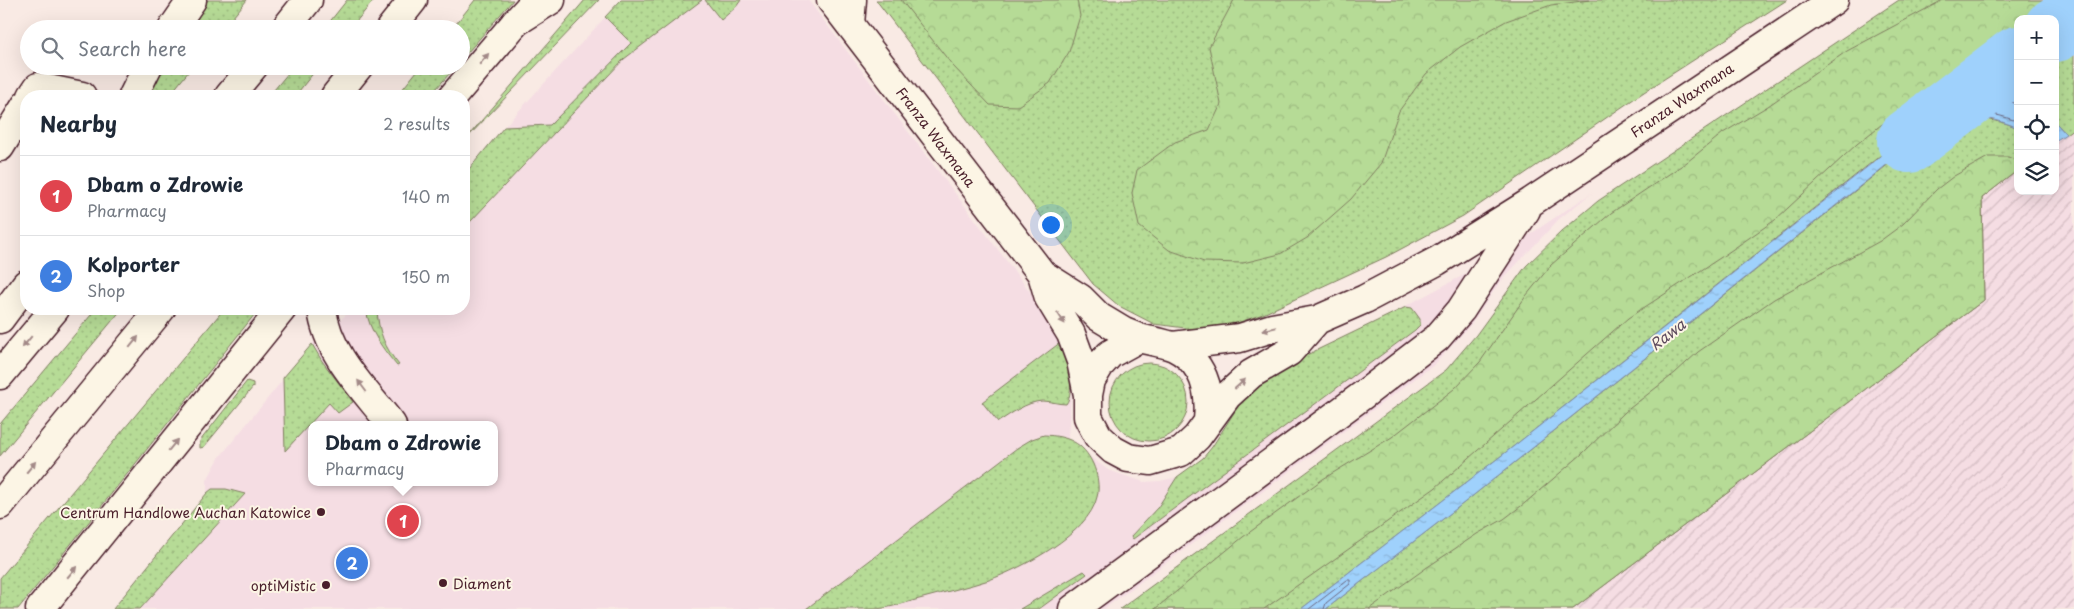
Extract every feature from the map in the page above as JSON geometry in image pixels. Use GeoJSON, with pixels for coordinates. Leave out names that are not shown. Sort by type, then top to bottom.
{"type":"FeatureCollection","features":[{"type":"Feature","properties":{"kind":"street"},"geometry":{"type":"LineString","coordinates":[[178,20],[192,0]]}},
{"type":"Feature","properties":{"kind":"street"},"geometry":{"type":"LineString","coordinates":[[292,20],[308,0]]}},
{"type":"Feature","properties":{"kind":"street"},"geometry":{"type":"LineString","coordinates":[[397,20],[413,0]]}},
{"type":"Feature","properties":{"kind":"street"},"geometry":{"type":"LineString","coordinates":[[458,90],[536,0]]}},
{"type":"Feature","properties":{"kind":"street"},"geometry":{"type":"LineString","coordinates":[[516,22],[551,0]]}},
{"type":"Feature","properties":{"kind":"street","name":"Franza Waxmana"},"geometry":{"type":"LineString","coordinates":[[831,0],[851,12],[1042,274]]}},
{"type":"Feature","properties":{"kind":"street","name":"Franza Waxmana"},"geometry":{"type":"LineString","coordinates":[[1317,320],[1365,299],[1437,261],[1531,202],[1834,0]]}},
{"type":"Feature","properties":{"kind":"street"},"geometry":{"type":"LineString","coordinates":[[136,90],[144,75]]}},
{"type":"Feature","properties":{"kind":"street"},"geometry":{"type":"LineString","coordinates":[[234,90],[246,75]]}},
{"type":"Feature","properties":{"kind":"street"},"geometry":{"type":"LineString","coordinates":[[340,90],[352,75]]}},
{"type":"Feature","properties":{"kind":"street"},"geometry":{"type":"LineString","coordinates":[[36,90],[38,87],[53,90]]}},
{"type":"Feature","properties":{"kind":"street"},"geometry":{"type":"LineString","coordinates":[[0,147],[20,115]]}},
{"type":"Feature","properties":{"kind":"street"},"geometry":{"type":"LineString","coordinates":[[1073,609],[1363,395],[1437,338],[1461,310],[1531,202]]}},
{"type":"Feature","properties":{"kind":"street"},"geometry":{"type":"LineString","coordinates":[[1042,274],[1080,298],[1099,317],[1124,332],[1139,338],[1173,346],[1240,338],[1272,328],[1317,320]]}},
{"type":"Feature","properties":{"kind":"street"},"geometry":{"type":"LineString","coordinates":[[1042,274],[1049,298],[1071,334],[1081,362],[1088,395]]}},
{"type":"Feature","properties":{"kind":"street"},"geometry":{"type":"LineString","coordinates":[[0,319],[20,292]]}},
{"type":"Feature","properties":{"kind":"street"},"geometry":{"type":"LineString","coordinates":[[0,375],[50,315]]}},
{"type":"Feature","properties":{"kind":"street"},"geometry":{"type":"LineString","coordinates":[[0,505],[156,315]]}},
{"type":"Feature","properties":{"kind":"street"},"geometry":{"type":"LineString","coordinates":[[40,609],[277,315]]}},
{"type":"Feature","properties":{"kind":"street"},"geometry":{"type":"LineString","coordinates":[[323,315],[324,325],[335,350],[389,421]]}},
{"type":"Feature","properties":{"kind":"street"},"geometry":{"type":"LineString","coordinates":[[1139,338],[1110,354],[1100,365],[1091,380],[1088,395],[1088,417],[1098,436],[1112,450],[1128,458],[1150,461],[1180,452],[1197,437],[1227,396],[1251,374],[1289,352],[1317,320]]}},
{"type":"Feature","properties":{"kind":"street"},"geometry":{"type":"LineString","coordinates":[[1173,346],[1189,357],[1202,373],[1210,402],[1208,420]]}},
{"type":"Feature","properties":{"kind":"shaded area"},"geometry":{"type":"Polygon","coordinates":[[[621,0],[808,0],[1053,322],[1072,380],[1068,438],[1081,446],[1089,456],[1108,470],[1144,482],[1177,477],[1203,458],[1244,397],[1368,326],[1492,260],[1593,192],[1559,219],[1500,282],[1472,323],[1435,364],[1104,609],[113,609],[207,493],[207,480],[219,458],[312,344],[346,315],[470,315],[470,168],[504,127],[621,0]]]}},
{"type":"Feature","properties":{"kind":"shaded area"},"geometry":{"type":"Polygon","coordinates":[[[2074,128],[2074,609],[1573,609],[1983,300],[1982,197],[2014,173],[2014,195],[2059,195],[2059,139],[2074,128]]]}},
{"type":"Feature","properties":{"kind":"green space"},"geometry":{"type":"Polygon","coordinates":[[[208,0],[247,0],[230,20],[194,20],[208,0]]]}},
{"type":"Feature","properties":{"kind":"green space"},"geometry":{"type":"Polygon","coordinates":[[[347,0],[374,0],[357,20],[331,20],[347,0]]]}},
{"type":"Feature","properties":{"kind":"green space"},"geometry":{"type":"Polygon","coordinates":[[[475,0],[513,0],[470,50],[470,20],[459,20],[475,0]]]}},
{"type":"Feature","properties":{"kind":"green space"},"geometry":{"type":"Polygon","coordinates":[[[585,0],[599,0],[470,135],[585,0]]]}},
{"type":"Feature","properties":{"kind":"green space"},"geometry":{"type":"Polygon","coordinates":[[[621,0],[702,0],[624,59],[470,222],[470,168],[504,127],[550,125],[631,43],[605,17],[621,0]]]}},
{"type":"Feature","properties":{"kind":"green space"},"geometry":{"type":"Polygon","coordinates":[[[705,0],[741,0],[721,20],[705,0]]]}},
{"type":"Feature","properties":{"kind":"green space"},"geometry":{"type":"Polygon","coordinates":[[[876,0],[1787,0],[1644,92],[1463,216],[1386,257],[1263,314],[1216,328],[1193,329],[1154,324],[1119,306],[1093,284],[876,0]]]}},
{"type":"Feature","properties":{"kind":"green space"},"geometry":{"type":"Polygon","coordinates":[[[901,0],[1077,0],[1080,16],[1069,52],[1050,83],[1018,106],[990,105],[953,66],[901,0]]]}},
{"type":"Feature","properties":{"kind":"green space"},"geometry":{"type":"Polygon","coordinates":[[[1234,0],[1590,0],[1551,5],[1506,21],[1460,47],[1426,74],[1399,111],[1381,163],[1351,199],[1307,238],[1280,254],[1243,263],[1204,262],[1169,250],[1139,226],[1132,193],[1137,170],[1175,142],[1209,130],[1221,104],[1209,47],[1234,0]]]}},
{"type":"Feature","properties":{"kind":"green space"},"geometry":{"type":"Polygon","coordinates":[[[1899,0],[2074,0],[2074,7],[2059,18],[2059,15],[2014,15],[2014,52],[1924,121],[1514,446],[1301,609],[1120,609],[1446,370],[1476,335],[1526,266],[1562,231],[1598,201],[1899,0]]]}},
{"type":"Feature","properties":{"kind":"green space"},"geometry":{"type":"Polygon","coordinates":[[[1943,0],[2052,0],[2034,15],[2014,15],[2014,31],[1965,61],[1935,89],[1901,109],[1857,144],[1775,220],[1628,318],[1435,488],[1264,609],[1155,609],[1243,537],[1323,479],[1392,437],[1454,389],[1480,362],[1526,296],[1551,265],[1611,213],[1687,162],[1723,133],[1768,106],[1847,51],[1943,0]]]}},
{"type":"Feature","properties":{"kind":"green space"},"geometry":{"type":"Polygon","coordinates":[[[2074,32],[2074,128],[2066,134],[2059,126],[2059,43],[2074,32]]]}},
{"type":"Feature","properties":{"kind":"green space"},"geometry":{"type":"Polygon","coordinates":[[[160,75],[186,75],[174,90],[151,90],[160,75]]]}},
{"type":"Feature","properties":{"kind":"green space"},"geometry":{"type":"Polygon","coordinates":[[[286,75],[312,75],[300,90],[274,90],[286,75]]]}},
{"type":"Feature","properties":{"kind":"green space"},"geometry":{"type":"Polygon","coordinates":[[[414,75],[448,75],[435,90],[402,90],[414,75]]]}},
{"type":"Feature","properties":{"kind":"green space"},"geometry":{"type":"Polygon","coordinates":[[[2014,83],[2014,98],[2006,96],[2014,83]]]}},
{"type":"Feature","properties":{"kind":"green space"},"geometry":{"type":"Polygon","coordinates":[[[1970,118],[1994,121],[2014,127],[2014,173],[1982,198],[1984,300],[1573,609],[1326,609],[1465,502],[1930,131],[1935,137],[1970,118]]]}},
{"type":"Feature","properties":{"kind":"green space"},"geometry":{"type":"Polygon","coordinates":[[[1988,157],[2008,157],[2014,159],[2014,173],[1982,198],[1984,300],[1573,609],[1369,609],[1426,568],[1477,534],[1504,519],[1525,503],[1582,454],[1625,412],[1675,373],[1698,352],[1774,299],[1880,241],[1903,224],[1937,189],[1954,176],[1988,157]]]}},
{"type":"Feature","properties":{"kind":"green space"},"geometry":{"type":"Polygon","coordinates":[[[1406,307],[1412,308],[1420,319],[1420,325],[1415,330],[1133,539],[1131,536],[1158,507],[1177,477],[1203,458],[1244,397],[1265,379],[1290,363],[1406,307]]]}},
{"type":"Feature","properties":{"kind":"green space"},"geometry":{"type":"Polygon","coordinates":[[[91,315],[117,315],[0,456],[0,424],[91,315]]]}},
{"type":"Feature","properties":{"kind":"green space"},"geometry":{"type":"Polygon","coordinates":[[[219,315],[254,315],[18,609],[0,609],[0,578],[219,315]]]}},
{"type":"Feature","properties":{"kind":"green space"},"geometry":{"type":"Polygon","coordinates":[[[368,315],[378,315],[383,339],[399,365],[397,366],[377,339],[368,315]]]}},
{"type":"Feature","properties":{"kind":"green space"},"geometry":{"type":"Polygon","coordinates":[[[1049,319],[1063,337],[1069,368],[1069,398],[1066,404],[1042,401],[1030,404],[998,422],[982,402],[1061,342],[1045,320],[1049,319]]]}},
{"type":"Feature","properties":{"kind":"green space"},"geometry":{"type":"Polygon","coordinates":[[[312,344],[322,361],[353,402],[338,413],[329,403],[312,421],[308,421],[308,426],[285,451],[283,378],[312,344]]]}},
{"type":"Feature","properties":{"kind":"green space"},"geometry":{"type":"Polygon","coordinates":[[[1149,363],[1164,366],[1176,375],[1185,387],[1188,402],[1185,417],[1176,429],[1164,438],[1149,441],[1134,438],[1122,429],[1113,417],[1110,402],[1113,387],[1122,375],[1134,366],[1149,363]]]}},
{"type":"Feature","properties":{"kind":"green space"},"geometry":{"type":"Polygon","coordinates":[[[247,381],[253,383],[253,387],[204,447],[200,448],[200,441],[247,381]]]}},
{"type":"Feature","properties":{"kind":"green space"},"geometry":{"type":"Polygon","coordinates":[[[1044,435],[1067,439],[1079,445],[1089,456],[1093,464],[1098,485],[1097,497],[1091,511],[1081,524],[1052,548],[1003,575],[893,606],[875,609],[806,609],[1017,448],[1032,439],[1044,435]]]}},
{"type":"Feature","properties":{"kind":"green space"},"geometry":{"type":"Polygon","coordinates":[[[212,489],[226,489],[245,494],[140,609],[113,609],[207,493],[212,489]]]}},
{"type":"Feature","properties":{"kind":"green space"},"geometry":{"type":"Polygon","coordinates":[[[1084,571],[1087,574],[1039,609],[1020,609],[1084,571]]]}},
{"type":"Feature","properties":{"kind":"water"},"geometry":{"type":"Polygon","coordinates":[[[1971,85],[2014,98],[2014,127],[1995,120],[1976,118],[1965,119],[1935,137],[1929,131],[1465,502],[1326,609],[1301,609],[1514,446],[1971,85]]]}},
{"type":"Feature","properties":{"kind":"water"},"geometry":{"type":"Polygon","coordinates":[[[2059,126],[2066,134],[2059,138],[2059,126]]]}},
{"type":"Feature","properties":{"kind":"waterway","name":"Rawa"},"geometry":{"type":"LineString","coordinates":[[2059,27],[2074,17]]}},
{"type":"Feature","properties":{"kind":"waterway","name":"Rawa"},"geometry":{"type":"LineString","coordinates":[[1909,141],[2015,60]]}},
{"type":"Feature","properties":{"kind":"place","name":"Centrum Handlowe Auchan Katowice"},"geometry":{"type":"Point","coordinates":[321,512]}},
{"type":"Feature","properties":{"kind":"place","name":"Dbam o Zdrowie"},"geometry":{"type":"Point","coordinates":[403,521]}},
{"type":"Feature","properties":{"kind":"place","name":"Kolporter"},"geometry":{"type":"Point","coordinates":[352,563]}},
{"type":"Feature","properties":{"kind":"place","name":"Diament"},"geometry":{"type":"Point","coordinates":[443,583]}},
{"type":"Feature","properties":{"kind":"place","name":"optiMistic"},"geometry":{"type":"Point","coordinates":[326,585]}}]}
